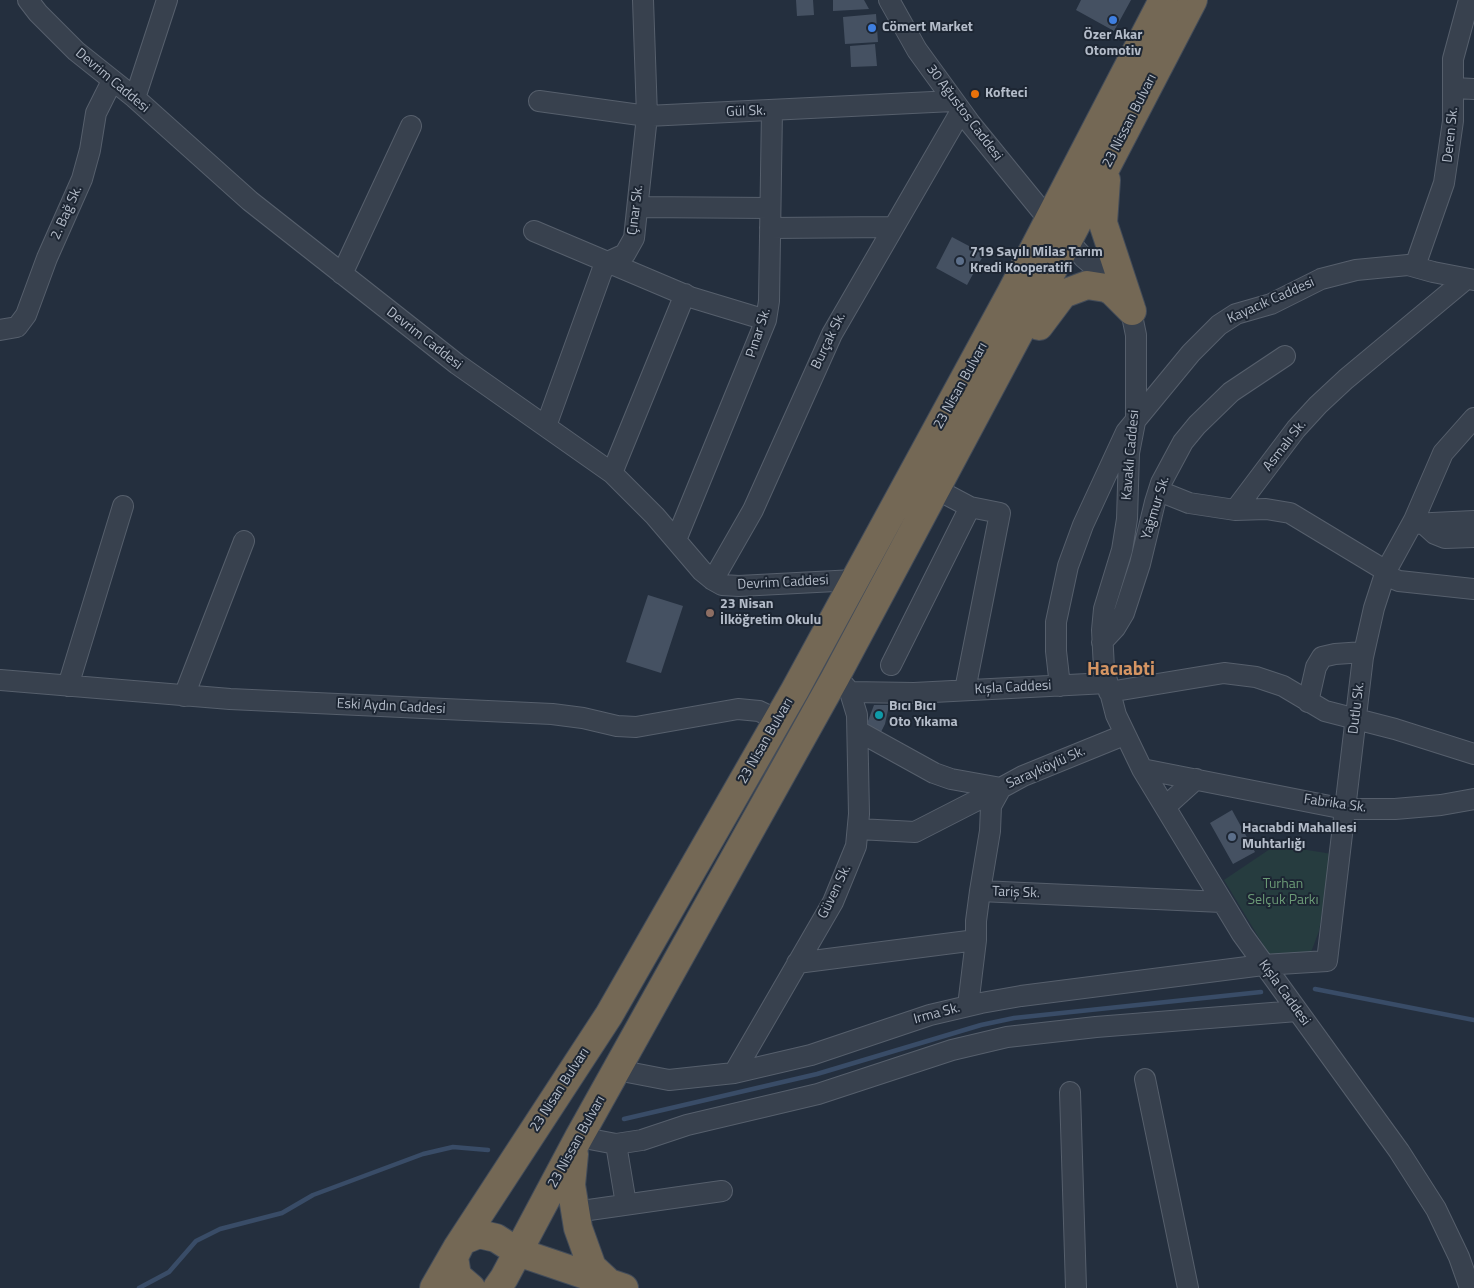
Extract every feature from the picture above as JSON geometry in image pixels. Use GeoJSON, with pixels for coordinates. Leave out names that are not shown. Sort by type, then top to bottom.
{"type":"FeatureCollection","features":[{"type":"Feature","properties":{"kind":"highway","name":"23 Nissan Bulvarı"},"geometry":{"type":"LineString","coordinates":[[1049,220],[1163,0]]}},
{"type":"Feature","properties":{"kind":"highway","name":"23 Nissan Bulvarı"},"geometry":{"type":"LineString","coordinates":[[1068,241],[1193,0]]}},
{"type":"Feature","properties":{"kind":"highway"},"geometry":{"type":"LineString","coordinates":[[1110,160],[1104,191],[1103,223],[1132,311]]}},
{"type":"Feature","properties":{"kind":"highway","name":"23 Nisan Bulvarı"},"geometry":{"type":"LineString","coordinates":[[434,1288],[457,1248],[609,1015],[778,720],[1049,220]]}},
{"type":"Feature","properties":{"kind":"highway","name":"23 Nisan Bulvarı"},"geometry":{"type":"LineString","coordinates":[[638,1033],[842,685],[936,490],[1068,241]]}},
{"type":"Feature","properties":{"kind":"highway"},"geometry":{"type":"LineString","coordinates":[[976,415],[1063,294],[1087,285],[1106,288],[1118,296],[1132,311]]}},
{"type":"Feature","properties":{"kind":"highway","name":"23 Nissan Bulvarı"},"geometry":{"type":"LineString","coordinates":[[509,1246],[579,1137],[638,1033]]}},
{"type":"Feature","properties":{"kind":"highway"},"geometry":{"type":"LineString","coordinates":[[579,1137],[571,1175],[575,1212],[587,1258],[597,1274],[615,1284]]}},
{"type":"Feature","properties":{"kind":"highway"},"geometry":{"type":"LineString","coordinates":[[470,1288],[457,1276],[454,1267],[457,1248],[470,1236],[479,1234],[488,1234],[509,1246],[615,1284]]}},
{"type":"Feature","properties":{"kind":"highway"},"geometry":{"type":"LineString","coordinates":[[498,1285],[510,1261],[509,1246]]}},
{"type":"Feature","properties":{"kind":"street","name":"Devrim Caddesi"},"geometry":{"type":"LineString","coordinates":[[28,0],[38,13],[76,50],[135,98],[250,200],[457,364],[612,473],[676,540],[702,571],[713,580],[722,585],[738,586],[855,580]]}},
{"type":"Feature","properties":{"kind":"street"},"geometry":{"type":"LineString","coordinates":[[135,98],[167,0]]}},
{"type":"Feature","properties":{"kind":"street","name":"Çınar Sk."},"geometry":{"type":"LineString","coordinates":[[608,263],[625,254],[630,249],[638,207],[646,116],[643,0]]}},
{"type":"Feature","properties":{"kind":"street","name":"30 Ağustos Caddesi"},"geometry":{"type":"LineString","coordinates":[[889,0],[917,50],[957,106],[1068,241]]}},
{"type":"Feature","properties":{"kind":"street","name":"Deren Sk."},"geometry":{"type":"LineString","coordinates":[[1415,266],[1444,183],[1453,121],[1453,59],[1468,0]]}},
{"type":"Feature","properties":{"kind":"street","name":"2. Bağ Sk."},"geometry":{"type":"LineString","coordinates":[[0,330],[17,326],[26,315],[47,258],[82,180],[90,150],[96,113],[112,81]]}},
{"type":"Feature","properties":{"kind":"street"},"geometry":{"type":"LineString","coordinates":[[1454,88],[1474,89]]}},
{"type":"Feature","properties":{"kind":"street","name":"Gül Sk."},"geometry":{"type":"LineString","coordinates":[[539,101],[646,116],[772,110],[957,106]]}},
{"type":"Feature","properties":{"kind":"street","name":"Burçak Sk."},"geometry":{"type":"LineString","coordinates":[[713,580],[753,510],[832,334],[957,106]]}},
{"type":"Feature","properties":{"kind":"street","name":"Pınar Sk."},"geometry":{"type":"LineString","coordinates":[[676,540],[766,320],[769,301],[772,110]]}},
{"type":"Feature","properties":{"kind":"street"},"geometry":{"type":"LineString","coordinates":[[342,274],[411,126]]}},
{"type":"Feature","properties":{"kind":"street"},"geometry":{"type":"LineString","coordinates":[[638,207],[770,208]]}},
{"type":"Feature","properties":{"kind":"street"},"geometry":{"type":"LineString","coordinates":[[770,228],[892,227]]}},
{"type":"Feature","properties":{"kind":"street"},"geometry":{"type":"LineString","coordinates":[[534,231],[685,294],[766,320]]}},
{"type":"Feature","properties":{"kind":"street","name":"Kavaklı Caddesi"},"geometry":{"type":"LineString","coordinates":[[1068,241],[1115,285],[1132,311],[1136,336],[1136,417],[1129,453],[1125,534],[1104,609],[1102,642],[1108,688]]}},
{"type":"Feature","properties":{"kind":"street"},"geometry":{"type":"LineString","coordinates":[[546,426],[602,271],[608,263]]}},
{"type":"Feature","properties":{"kind":"street","name":"Kayacık Caddesi"},"geometry":{"type":"LineString","coordinates":[[1060,686],[1056,650],[1056,622],[1060,593],[1083,525],[1110,468],[1118,446],[1136,417],[1191,353],[1219,325],[1236,314],[1271,304],[1321,279],[1381,266],[1415,266],[1433,272],[1470,279]]}},
{"type":"Feature","properties":{"kind":"street","name":"Asmalı Sk."},"geometry":{"type":"LineString","coordinates":[[1236,510],[1296,429],[1318,405],[1346,378],[1470,279]]}},
{"type":"Feature","properties":{"kind":"street"},"geometry":{"type":"LineString","coordinates":[[612,473],[685,294]]}},
{"type":"Feature","properties":{"kind":"street","name":"Yağmur Sk."},"geometry":{"type":"LineString","coordinates":[[1102,642],[1115,628],[1124,613],[1140,564],[1159,491],[1171,463],[1196,425],[1231,392],[1252,375],[1285,356]]}},
{"type":"Feature","properties":{"kind":"street","name":"Dutlu Sk."},"geometry":{"type":"LineString","coordinates":[[1263,965],[1327,961],[1364,652],[1374,608],[1385,573],[1418,524],[1443,454],[1474,418]]}},
{"type":"Feature","properties":{"kind":"street"},"geometry":{"type":"LineString","coordinates":[[936,490],[970,507],[1000,513],[965,690]]}},
{"type":"Feature","properties":{"kind":"street"},"geometry":{"type":"LineString","coordinates":[[1159,491],[1189,503],[1236,510],[1273,509],[1290,513],[1399,580],[1474,589]]}},
{"type":"Feature","properties":{"kind":"street"},"geometry":{"type":"LineString","coordinates":[[68,686],[123,506]]}},
{"type":"Feature","properties":{"kind":"street"},"geometry":{"type":"LineString","coordinates":[[891,665],[970,507]]}},
{"type":"Feature","properties":{"kind":"street"},"geometry":{"type":"LineString","coordinates":[[1418,524],[1474,521]]}},
{"type":"Feature","properties":{"kind":"street"},"geometry":{"type":"LineString","coordinates":[[1418,524],[1445,538],[1474,537]]}},
{"type":"Feature","properties":{"kind":"street"},"geometry":{"type":"LineString","coordinates":[[184,696],[244,541]]}},
{"type":"Feature","properties":{"kind":"street"},"geometry":{"type":"LineString","coordinates":[[1308,702],[1316,667],[1322,657],[1364,652]]}},
{"type":"Feature","properties":{"kind":"street"},"geometry":{"type":"LineString","coordinates":[[1108,688],[1224,673],[1269,681],[1283,686],[1325,711],[1356,718],[1474,754]]}},
{"type":"Feature","properties":{"kind":"street","name":"Eski Aydın Caddesi"},"geometry":{"type":"LineString","coordinates":[[0,680],[184,696],[405,709],[552,714],[583,718],[600,724],[636,727],[738,709],[759,711],[778,720]]}},
{"type":"Feature","properties":{"kind":"street","name":"Kışla Caddesi"},"geometry":{"type":"LineString","coordinates":[[842,685],[914,693],[1060,686],[1108,688],[1124,735],[1142,769],[1222,902],[1263,965],[1398,1151],[1436,1209],[1459,1257],[1470,1288]]}},
{"type":"Feature","properties":{"kind":"street","name":"Güven Sk."},"geometry":{"type":"LineString","coordinates":[[734,1072],[843,881],[856,846],[858,829],[858,731],[856,705],[842,685]]}},
{"type":"Feature","properties":{"kind":"street","name":"Sarayköylü Sk."},"geometry":{"type":"LineString","coordinates":[[858,731],[934,773],[951,779],[1001,788],[1023,776],[1124,735]]}},
{"type":"Feature","properties":{"kind":"street","name":"Fabrika Sk."},"geometry":{"type":"LineString","coordinates":[[1142,769],[1345,809],[1394,809],[1441,806],[1474,799]]}},
{"type":"Feature","properties":{"kind":"street"},"geometry":{"type":"LineString","coordinates":[[1165,807],[1196,779]]}},
{"type":"Feature","properties":{"kind":"street"},"geometry":{"type":"LineString","coordinates":[[858,829],[915,832],[1001,788]]}},
{"type":"Feature","properties":{"kind":"street"},"geometry":{"type":"LineString","coordinates":[[980,891],[990,831],[991,806],[1001,788]]}},
{"type":"Feature","properties":{"kind":"street","name":"Tariş Sk."},"geometry":{"type":"LineString","coordinates":[[968,1006],[980,891],[1222,902]]}},
{"type":"Feature","properties":{"kind":"street"},"geometry":{"type":"LineString","coordinates":[[797,963],[976,940]]}},
{"type":"Feature","properties":{"kind":"street","name":"Irma Sk."},"geometry":{"type":"LineString","coordinates":[[617,1070],[631,1075],[668,1080],[734,1072],[811,1055],[922,1018],[968,1006],[1021,996],[1263,965]]}},
{"type":"Feature","properties":{"kind":"street"},"geometry":{"type":"LineString","coordinates":[[579,1137],[616,1144],[642,1140],[687,1125],[818,1094],[952,1050],[1007,1036],[1297,1011]]}},
{"type":"Feature","properties":{"kind":"street"},"geometry":{"type":"LineString","coordinates":[[1145,1079],[1188,1288]]}},
{"type":"Feature","properties":{"kind":"street"},"geometry":{"type":"LineString","coordinates":[[1070,1092],[1076,1288]]}},
{"type":"Feature","properties":{"kind":"street"},"geometry":{"type":"LineString","coordinates":[[616,1144],[626,1204]]}},
{"type":"Feature","properties":{"kind":"street"},"geometry":{"type":"LineString","coordinates":[[575,1212],[722,1191]]}},
{"type":"Feature","properties":{"kind":"green space","name":"Turhan Selçuk Parkı"},"geometry":{"type":"Polygon","coordinates":[[[1276,845],[1332,854],[1319,931],[1311,952],[1270,956],[1224,880],[1276,845]]]}},
{"type":"Feature","properties":{"kind":"building"},"geometry":{"type":"Polygon","coordinates":[[[796,0],[813,0],[814,15],[797,16],[796,0]]]}},
{"type":"Feature","properties":{"kind":"building"},"geometry":{"type":"Polygon","coordinates":[[[833,0],[864,0],[869,9],[833,11],[833,0]]]}},
{"type":"Feature","properties":{"kind":"building"},"geometry":{"type":"Polygon","coordinates":[[[1081,0],[1131,0],[1114,31],[1076,10],[1081,0]]]}},
{"type":"Feature","properties":{"kind":"building"},"geometry":{"type":"Polygon","coordinates":[[[876,14],[878,42],[845,44],[843,17],[876,14]]]}},
{"type":"Feature","properties":{"kind":"building"},"geometry":{"type":"Polygon","coordinates":[[[875,44],[877,66],[851,67],[850,46],[875,44]]]}},
{"type":"Feature","properties":{"kind":"building","name":"719 Sayılı Milas Tarım Kredi Kooperatifi"},"geometry":{"type":"Polygon","coordinates":[[[952,237],[984,254],[967,285],[936,268],[952,237]]]}},
{"type":"Feature","properties":{"kind":"building"},"geometry":{"type":"Polygon","coordinates":[[[648,595],[683,606],[661,673],[626,662],[648,595]]]}},
{"type":"Feature","properties":{"kind":"building","name":"Bıcı Bıcı Oto Yıkama"},"geometry":{"type":"Polygon","coordinates":[[[874,705],[889,705],[885,724],[878,738],[865,729],[874,705]]]}},
{"type":"Feature","properties":{"kind":"building","name":"Hacıabdi Mahallesi Muhtarlığı"},"geometry":{"type":"Polygon","coordinates":[[[1232,810],[1255,852],[1233,864],[1210,823],[1232,810]]]}},
{"type":"Feature","properties":{"kind":"waterway"},"geometry":{"type":"LineString","coordinates":[[1315,989],[1474,1020]]}},
{"type":"Feature","properties":{"kind":"waterway"},"geometry":{"type":"LineString","coordinates":[[624,1119],[817,1074],[981,1025],[1014,1018],[1261,992]]}},
{"type":"Feature","properties":{"kind":"waterway"},"geometry":{"type":"LineString","coordinates":[[139,1288],[169,1272],[196,1241],[220,1229],[282,1213],[313,1195],[423,1154],[453,1147],[488,1150]]}},
{"type":"Feature","properties":{"kind":"place","name":"Özer Akar Otomotiv"},"geometry":{"type":"Point","coordinates":[1113,20]}},
{"type":"Feature","properties":{"kind":"place","name":"Cömert Market"},"geometry":{"type":"Point","coordinates":[872,28]}},
{"type":"Feature","properties":{"kind":"place","name":"Kofteci"},"geometry":{"type":"Point","coordinates":[975,94]}},
{"type":"Feature","properties":{"kind":"place","name":"719 Sayılı Milas Tarım Kredi Kooperatifi"},"geometry":{"type":"Point","coordinates":[960,261]}},
{"type":"Feature","properties":{"kind":"place","name":"23 Nisan İlköğretim Okulu"},"geometry":{"type":"Point","coordinates":[710,613]}},
{"type":"Feature","properties":{"kind":"place","name":"Bıcı Bıcı Oto Yıkama"},"geometry":{"type":"Point","coordinates":[879,715]}},
{"type":"Feature","properties":{"kind":"place","name":"Hacıabdi Mahallesi Muhtarlığı"},"geometry":{"type":"Point","coordinates":[1232,837]}},
{"type":"Feature","properties":{"kind":"district","name":"Hacıabti"},"geometry":{"type":"Point","coordinates":[1121,670]}}]}
